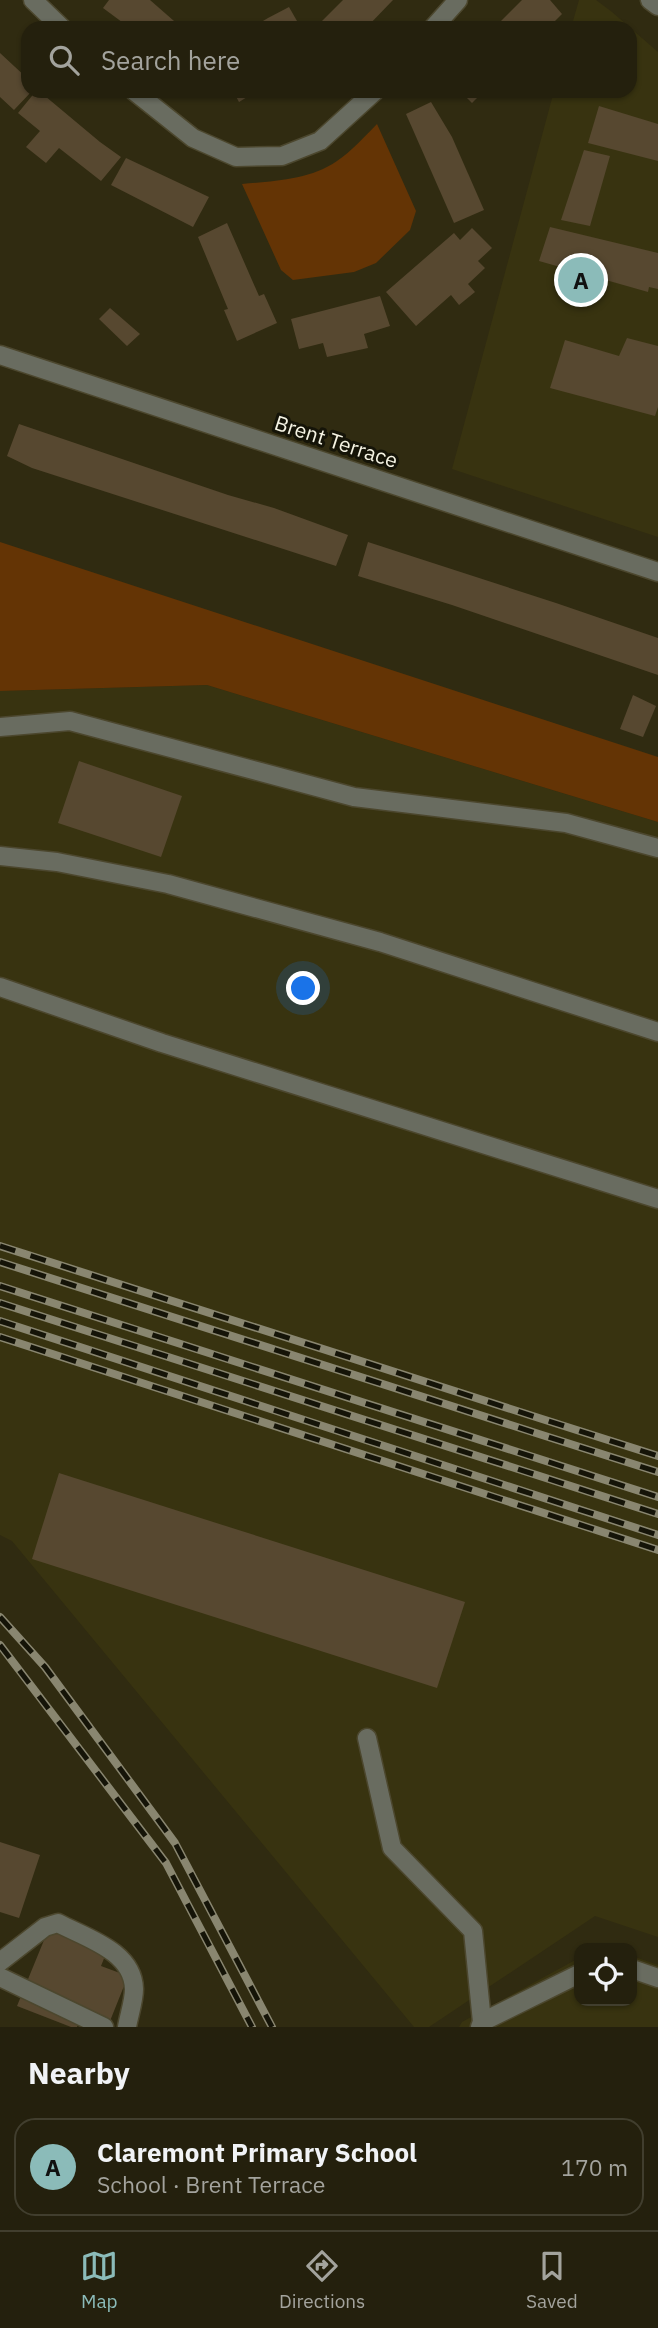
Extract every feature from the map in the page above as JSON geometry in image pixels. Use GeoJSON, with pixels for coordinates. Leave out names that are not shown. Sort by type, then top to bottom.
{"type":"FeatureCollection","features":[{"type":"Feature","properties":{"kind":"street"},"geometry":{"type":"LineString","coordinates":[[33,0],[55,21]]}},
{"type":"Feature","properties":{"kind":"street"},"geometry":{"type":"LineString","coordinates":[[439,21],[458,0]]}},
{"type":"Feature","properties":{"kind":"street"},"geometry":{"type":"LineString","coordinates":[[650,0],[658,6]]}},
{"type":"Feature","properties":{"kind":"street"},"geometry":{"type":"LineString","coordinates":[[144,98],[193,138],[236,157],[282,156],[320,141],[367,98]]}},
{"type":"Feature","properties":{"kind":"street","name":"Brent Terrace"},"geometry":{"type":"LineString","coordinates":[[0,355],[658,572]]}},
{"type":"Feature","properties":{"kind":"street"},"geometry":{"type":"LineString","coordinates":[[0,727],[70,721],[354,797],[566,823],[658,848]]}},
{"type":"Feature","properties":{"kind":"street"},"geometry":{"type":"LineString","coordinates":[[0,856],[57,862],[168,884],[380,942],[658,1032]]}},
{"type":"Feature","properties":{"kind":"street"},"geometry":{"type":"LineString","coordinates":[[0,987],[162,1043],[658,1199]]}},
{"type":"Feature","properties":{"kind":"street"},"geometry":{"type":"LineString","coordinates":[[367,1738],[392,1848],[474,1931],[481,2025],[574,1977]]}},
{"type":"Feature","properties":{"kind":"street"},"geometry":{"type":"LineString","coordinates":[[0,1962],[45,1927],[58,1923],[114,1951],[132,1976],[134,1991],[127,2027]]}},
{"type":"Feature","properties":{"kind":"street"},"geometry":{"type":"LineString","coordinates":[[637,1971],[658,1978]]}},
{"type":"Feature","properties":{"kind":"street"},"geometry":{"type":"LineString","coordinates":[[0,1977],[104,2027]]}},
{"type":"Feature","properties":{"kind":"shaded area"},"geometry":{"type":"Polygon","coordinates":[[[579,0],[596,0],[622,21],[573,21],[579,0]]]}},
{"type":"Feature","properties":{"kind":"shaded area"},"geometry":{"type":"Polygon","coordinates":[[[637,34],[658,52],[658,537],[452,469],[552,98],[637,98],[637,34]]]}},
{"type":"Feature","properties":{"kind":"shaded area"},"geometry":{"type":"Polygon","coordinates":[[[377,124],[416,211],[410,230],[376,263],[354,272],[293,280],[281,270],[242,184],[304,176],[315,172],[348,153],[377,124]]]}},
{"type":"Feature","properties":{"kind":"shaded area"},"geometry":{"type":"Polygon","coordinates":[[[0,542],[658,757],[658,822],[207,685],[0,691],[0,542]]]}},
{"type":"Feature","properties":{"kind":"shaded area"},"geometry":{"type":"Polygon","coordinates":[[[207,685],[658,822],[658,1937],[595,1916],[429,2027],[414,2027],[12,1541],[0,1535],[0,691],[207,685]]]}},
{"type":"Feature","properties":{"kind":"shaded area"},"geometry":{"type":"Polygon","coordinates":[[[637,1958],[658,1965],[658,2027],[459,2027],[462,2022],[574,1961],[574,2006],[637,2006],[637,1958]]]}},
{"type":"Feature","properties":{"kind":"building"},"geometry":{"type":"Polygon","coordinates":[[[109,0],[150,0],[174,21],[121,21],[103,8],[109,0]]]}},
{"type":"Feature","properties":{"kind":"building"},"geometry":{"type":"Polygon","coordinates":[[[343,0],[393,0],[373,21],[322,21],[343,0]]]}},
{"type":"Feature","properties":{"kind":"building"},"geometry":{"type":"Polygon","coordinates":[[[522,0],[550,0],[562,14],[555,21],[501,21],[522,0]]]}},
{"type":"Feature","properties":{"kind":"building"},"geometry":{"type":"Polygon","coordinates":[[[289,7],[297,21],[263,21],[289,7]]]}},
{"type":"Feature","properties":{"kind":"building"},"geometry":{"type":"Polygon","coordinates":[[[0,53],[21,72],[21,98],[25,98],[14,110],[0,97],[0,53]]]}},
{"type":"Feature","properties":{"kind":"building"},"geometry":{"type":"Polygon","coordinates":[[[30,98],[47,98],[121,157],[101,181],[59,148],[46,163],[26,147],[40,131],[18,113],[30,98]]]}},
{"type":"Feature","properties":{"kind":"building"},"geometry":{"type":"Polygon","coordinates":[[[431,102],[452,137],[484,210],[454,223],[406,114],[431,102]]]}},
{"type":"Feature","properties":{"kind":"building"},"geometry":{"type":"Polygon","coordinates":[[[599,106],[658,124],[658,161],[588,143],[599,106]]]}},
{"type":"Feature","properties":{"kind":"building"},"geometry":{"type":"Polygon","coordinates":[[[584,150],[610,156],[590,226],[561,220],[584,150]]]}},
{"type":"Feature","properties":{"kind":"building"},"geometry":{"type":"Polygon","coordinates":[[[126,158],[209,197],[193,227],[111,185],[126,158]]]}},
{"type":"Feature","properties":{"kind":"building"},"geometry":{"type":"Polygon","coordinates":[[[227,223],[259,296],[264,294],[277,323],[237,341],[224,310],[228,309],[198,237],[227,223]]]}},
{"type":"Feature","properties":{"kind":"building"},"geometry":{"type":"Polygon","coordinates":[[[550,227],[658,253],[658,289],[649,287],[648,292],[539,261],[550,227]]]}},
{"type":"Feature","properties":{"kind":"building"},"geometry":{"type":"Polygon","coordinates":[[[472,228],[492,248],[478,261],[485,268],[468,284],[475,292],[459,305],[451,295],[416,326],[386,292],[454,233],[460,240],[472,228]]]}},
{"type":"Feature","properties":{"kind":"building"},"geometry":{"type":"Polygon","coordinates":[[[380,296],[390,326],[364,334],[368,348],[327,357],[323,343],[299,349],[291,319],[380,296]]]}},
{"type":"Feature","properties":{"kind":"building"},"geometry":{"type":"Polygon","coordinates":[[[110,308],[140,334],[127,346],[99,319],[110,308]]]}},
{"type":"Feature","properties":{"kind":"building"},"geometry":{"type":"Polygon","coordinates":[[[627,338],[658,346],[658,407],[655,416],[550,388],[565,340],[619,356],[627,338]]]}},
{"type":"Feature","properties":{"kind":"building"},"geometry":{"type":"Polygon","coordinates":[[[19,424],[348,535],[336,566],[32,468],[7,456],[19,424]]]}},
{"type":"Feature","properties":{"kind":"building"},"geometry":{"type":"Polygon","coordinates":[[[368,542],[658,638],[658,675],[358,576],[368,542]]]}},
{"type":"Feature","properties":{"kind":"building"},"geometry":{"type":"Polygon","coordinates":[[[633,695],[656,706],[643,737],[620,729],[633,695]]]}},
{"type":"Feature","properties":{"kind":"building"},"geometry":{"type":"Polygon","coordinates":[[[79,761],[182,796],[161,857],[58,823],[79,761]]]}},
{"type":"Feature","properties":{"kind":"building"},"geometry":{"type":"Polygon","coordinates":[[[59,1473],[465,1602],[437,1688],[32,1559],[59,1473]]]}},
{"type":"Feature","properties":{"kind":"building"},"geometry":{"type":"Polygon","coordinates":[[[0,1842],[40,1855],[19,1918],[0,1912],[0,1842]]]}},
{"type":"Feature","properties":{"kind":"building"},"geometry":{"type":"Polygon","coordinates":[[[49,1928],[107,1951],[101,1966],[128,1976],[110,2021],[84,2010],[77,2027],[71,2027],[17,2006],[49,1928]]]}},
{"type":"Feature","properties":{"kind":"railway"},"geometry":{"type":"LineString","coordinates":[[0,1246],[658,1456]]}},
{"type":"Feature","properties":{"kind":"railway"},"geometry":{"type":"LineString","coordinates":[[0,1262],[658,1472]]}},
{"type":"Feature","properties":{"kind":"railway"},"geometry":{"type":"LineString","coordinates":[[0,1286],[658,1497]]}},
{"type":"Feature","properties":{"kind":"railway"},"geometry":{"type":"LineString","coordinates":[[0,1303],[658,1514]]}},
{"type":"Feature","properties":{"kind":"railway"},"geometry":{"type":"LineString","coordinates":[[0,1321],[658,1535]]}},
{"type":"Feature","properties":{"kind":"railway"},"geometry":{"type":"LineString","coordinates":[[0,1337],[658,1550]]}},
{"type":"Feature","properties":{"kind":"railway"},"geometry":{"type":"LineString","coordinates":[[0,1617],[45,1667],[175,1843],[272,2027]]}},
{"type":"Feature","properties":{"kind":"railway"},"geometry":{"type":"LineString","coordinates":[[0,1645],[166,1863],[252,2027]]}},
{"type":"Feature","properties":{"kind":"place","name":"Claremont Primary School"},"geometry":{"type":"Point","coordinates":[581,280]}}]}
